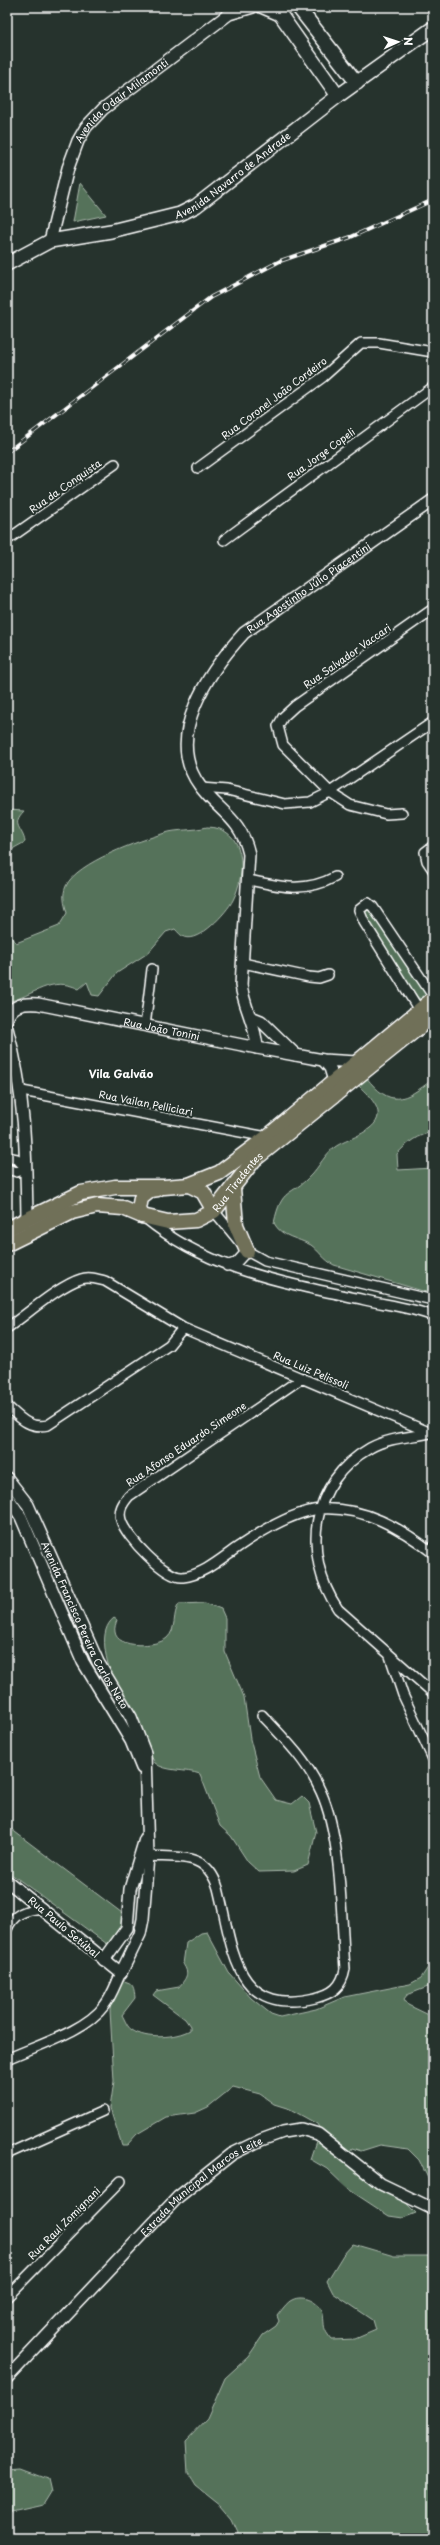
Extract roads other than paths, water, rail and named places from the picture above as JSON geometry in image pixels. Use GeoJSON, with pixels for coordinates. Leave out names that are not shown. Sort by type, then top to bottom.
{"type":"FeatureCollection","features":[{"type":"Feature","properties":{"kind":"main road"},"geometry":{"type":"LineString","coordinates":[[298,7],[356,83]]}},
{"type":"Feature","properties":{"kind":"main road"},"geometry":{"type":"LineString","coordinates":[[278,12],[338,96]]}},
{"type":"Feature","properties":{"kind":"main road","name":"Avenida Navarro de Andrade"},"geometry":{"type":"LineString","coordinates":[[7,264],[50,241],[111,231],[180,214],[196,206],[338,96],[432,28]]}},
{"type":"Feature","properties":{"kind":"main road","name":"Rua Tiradentes"},"geometry":{"type":"LineString","coordinates":[[7,1228],[65,1199],[96,1189],[189,1185],[219,1174],[267,1137],[433,999]]}},
{"type":"Feature","properties":{"kind":"main road","name":"Rua Tiradentes"},"geometry":{"type":"LineString","coordinates":[[7,1244],[72,1212],[84,1208],[109,1206],[123,1208],[142,1216],[168,1222],[196,1220],[214,1211],[254,1160],[433,1016]]}},
{"type":"Feature","properties":{"kind":"main road"},"geometry":{"type":"LineString","coordinates":[[189,1185],[203,1192],[214,1211]]}},
{"type":"Feature","properties":{"kind":"main road"},"geometry":{"type":"LineString","coordinates":[[142,1216],[139,1210],[141,1198],[151,1190],[164,1187]]}},
{"type":"Feature","properties":{"kind":"main road"},"geometry":{"type":"LineString","coordinates":[[232,1188],[236,1225],[247,1251]]}},
{"type":"Feature","properties":{"kind":"street","name":"Avenida Odair Milamonti"},"geometry":{"type":"LineString","coordinates":[[50,241],[68,168],[86,127],[103,109],[232,10],[253,7]]}},
{"type":"Feature","properties":{"kind":"street"},"geometry":{"type":"LineString","coordinates":[[260,7],[278,12]]}},
{"type":"Feature","properties":{"kind":"street","name":"Rua Coronel João Cordeiro"},"geometry":{"type":"LineString","coordinates":[[198,468],[323,377],[361,344],[380,343],[433,352]]}},
{"type":"Feature","properties":{"kind":"street","name":"Rua Jorge Copeli"},"geometry":{"type":"LineString","coordinates":[[224,540],[433,387]]}},
{"type":"Feature","properties":{"kind":"street","name":"Rua da Conquista"},"geometry":{"type":"LineString","coordinates":[[7,540],[116,464]]}},
{"type":"Feature","properties":{"kind":"street","name":"Rua Agostinho Júlio Piacentini"},"geometry":{"type":"LineString","coordinates":[[257,1048],[251,1017],[243,998],[243,963],[249,880],[249,854],[246,839],[231,817],[201,788],[189,770],[186,740],[189,723],[203,693],[226,653],[244,633],[433,500]]}},
{"type":"Feature","properties":{"kind":"street","name":"Rua Salvador Vaccari"},"geometry":{"type":"LineString","coordinates":[[330,792],[283,745],[278,726],[283,717],[295,706],[433,609]]}},
{"type":"Feature","properties":{"kind":"street"},"geometry":{"type":"LineString","coordinates":[[201,788],[227,790],[285,804],[310,802],[330,792],[433,722]]}},
{"type":"Feature","properties":{"kind":"street"},"geometry":{"type":"LineString","coordinates":[[330,792],[350,805],[386,814],[402,813]]}},
{"type":"Feature","properties":{"kind":"street"},"geometry":{"type":"LineString","coordinates":[[433,846],[425,852],[424,856],[433,870]]}},
{"type":"Feature","properties":{"kind":"street"},"geometry":{"type":"LineString","coordinates":[[249,880],[275,886],[301,887],[318,886],[335,877]]}},
{"type":"Feature","properties":{"kind":"street"},"geometry":{"type":"LineString","coordinates":[[419,1010],[364,922],[359,910],[362,906],[368,903],[372,907],[433,996]]}},
{"type":"Feature","properties":{"kind":"street"},"geometry":{"type":"LineString","coordinates":[[243,963],[309,977],[319,978],[328,975]]}},
{"type":"Feature","properties":{"kind":"street"},"geometry":{"type":"LineString","coordinates":[[145,1026],[152,970]]}},
{"type":"Feature","properties":{"kind":"street","name":"Rua João Tonini"},"geometry":{"type":"LineString","coordinates":[[7,1019],[11,1011],[24,1003],[324,1060],[357,1062]]}},
{"type":"Feature","properties":{"kind":"street"},"geometry":{"type":"LineString","coordinates":[[251,1017],[261,1021],[296,1055]]}},
{"type":"Feature","properties":{"kind":"street"},"geometry":{"type":"LineString","coordinates":[[7,1028],[22,1091],[27,1218]]}},
{"type":"Feature","properties":{"kind":"street"},"geometry":{"type":"LineString","coordinates":[[324,1060],[330,1068],[334,1081]]}},
{"type":"Feature","properties":{"kind":"street","name":"Rua Vailan Pelliciari"},"geometry":{"type":"LineString","coordinates":[[22,1091],[267,1137]]}},
{"type":"Feature","properties":{"kind":"street"},"geometry":{"type":"LineString","coordinates":[[7,1157],[17,1159],[26,1168]]}},
{"type":"Feature","properties":{"kind":"street"},"geometry":{"type":"LineString","coordinates":[[7,1169],[17,1172],[26,1168]]}},
{"type":"Feature","properties":{"kind":"street"},"geometry":{"type":"LineString","coordinates":[[214,1211],[247,1251],[265,1262],[433,1300]]}},
{"type":"Feature","properties":{"kind":"street"},"geometry":{"type":"LineString","coordinates":[[142,1216],[180,1244],[226,1266],[274,1280],[433,1316]]}},
{"type":"Feature","properties":{"kind":"street"},"geometry":{"type":"LineString","coordinates":[[226,1266],[237,1262],[247,1251]]}},
{"type":"Feature","properties":{"kind":"street","name":"Rua Luiz Pelissoli"},"geometry":{"type":"LineString","coordinates":[[7,1328],[68,1285],[81,1279],[93,1278],[105,1281],[183,1328],[432,1433]]}},
{"type":"Feature","properties":{"kind":"street"},"geometry":{"type":"LineString","coordinates":[[7,1406],[27,1424],[39,1427],[48,1425],[169,1345],[183,1328]]}},
{"type":"Feature","properties":{"kind":"street","name":"Rua Afonso Eduardo Simeone"},"geometry":{"type":"LineString","coordinates":[[302,1378],[129,1496],[122,1504],[120,1513],[121,1521],[125,1530],[153,1561],[168,1573],[182,1577],[201,1572],[261,1532],[284,1521],[320,1509],[346,1511],[386,1522],[407,1533],[433,1553]]}},
{"type":"Feature","properties":{"kind":"street"},"geometry":{"type":"LineString","coordinates":[[432,1433],[394,1439],[372,1447],[352,1459],[334,1481],[320,1509],[316,1529],[315,1548],[319,1569],[327,1592],[338,1609],[433,1693]]}},
{"type":"Feature","properties":{"kind":"street","name":"Avenida Francisco Pereira Carlos Neto"},"geometry":{"type":"LineString","coordinates":[[7,1478],[24,1499],[36,1521],[98,1662],[131,1717],[145,1753],[148,1856],[143,1919],[140,1934],[121,1973]]}},
{"type":"Feature","properties":{"kind":"street"},"geometry":{"type":"LineString","coordinates":[[9,1498],[28,1510],[36,1521]]}},
{"type":"Feature","properties":{"kind":"street","name":"Avenida Francisco Pereira Carlos Neto"},"geometry":{"type":"LineString","coordinates":[[9,1498],[21,1517],[83,1662],[131,1741],[145,1778]]}},
{"type":"Feature","properties":{"kind":"street"},"geometry":{"type":"LineString","coordinates":[[66,1625],[72,1614],[71,1600]]}},
{"type":"Feature","properties":{"kind":"street"},"geometry":{"type":"LineString","coordinates":[[390,1655],[403,1695],[433,1758]]}},
{"type":"Feature","properties":{"kind":"street"},"geometry":{"type":"LineString","coordinates":[[114,1688],[114,1700],[122,1719],[120,1724]]}},
{"type":"Feature","properties":{"kind":"street"},"geometry":{"type":"LineString","coordinates":[[148,1856],[196,1860],[207,1866],[214,1876],[218,1888],[238,1968],[251,1988],[265,1997],[281,2001],[302,2001],[326,1996],[338,1988],[343,1978],[345,1969],[335,1841],[330,1814],[309,1769],[291,1745],[262,1715]]}},
{"type":"Feature","properties":{"kind":"street","name":"Avenida Francisco Pereira Carlos Neto"},"geometry":{"type":"LineString","coordinates":[[104,1960],[127,1928],[130,1889],[147,1833]]}},
{"type":"Feature","properties":{"kind":"street","name":"Rua Paulo Setúbal"},"geometry":{"type":"LineString","coordinates":[[7,1881],[121,1973]]}},
{"type":"Feature","properties":{"kind":"street"},"geometry":{"type":"LineString","coordinates":[[129,1905],[134,1916],[143,1919]]}},
{"type":"Feature","properties":{"kind":"street"},"geometry":{"type":"LineString","coordinates":[[7,1929],[18,1914],[26,1910],[42,1908]]}},
{"type":"Feature","properties":{"kind":"street"},"geometry":{"type":"LineString","coordinates":[[7,2059],[79,2026],[94,2016],[105,2006],[121,1973]]}},
{"type":"Feature","properties":{"kind":"street"},"geometry":{"type":"LineString","coordinates":[[7,2154],[103,2111]]}},
{"type":"Feature","properties":{"kind":"street","name":"Estrada Municipal Marcos Leite"},"geometry":{"type":"LineString","coordinates":[[7,2378],[178,2197],[232,2154],[261,2140],[283,2132],[302,2129],[318,2134],[381,2184],[433,2209]]}},
{"type":"Feature","properties":{"kind":"street","name":"Rua Raul Zomignani"},"geometry":{"type":"LineString","coordinates":[[7,2297],[121,2181]]}},
{"type":"Feature","properties":{"kind":"railway"},"geometry":{"type":"LineString","coordinates":[[7,452],[211,297],[280,261],[351,237],[433,200]]}},
{"type":"Feature","properties":{"kind":"district","name":"Vila Galvão"},"geometry":{"type":"Point","coordinates":[121,1074]}}]}
